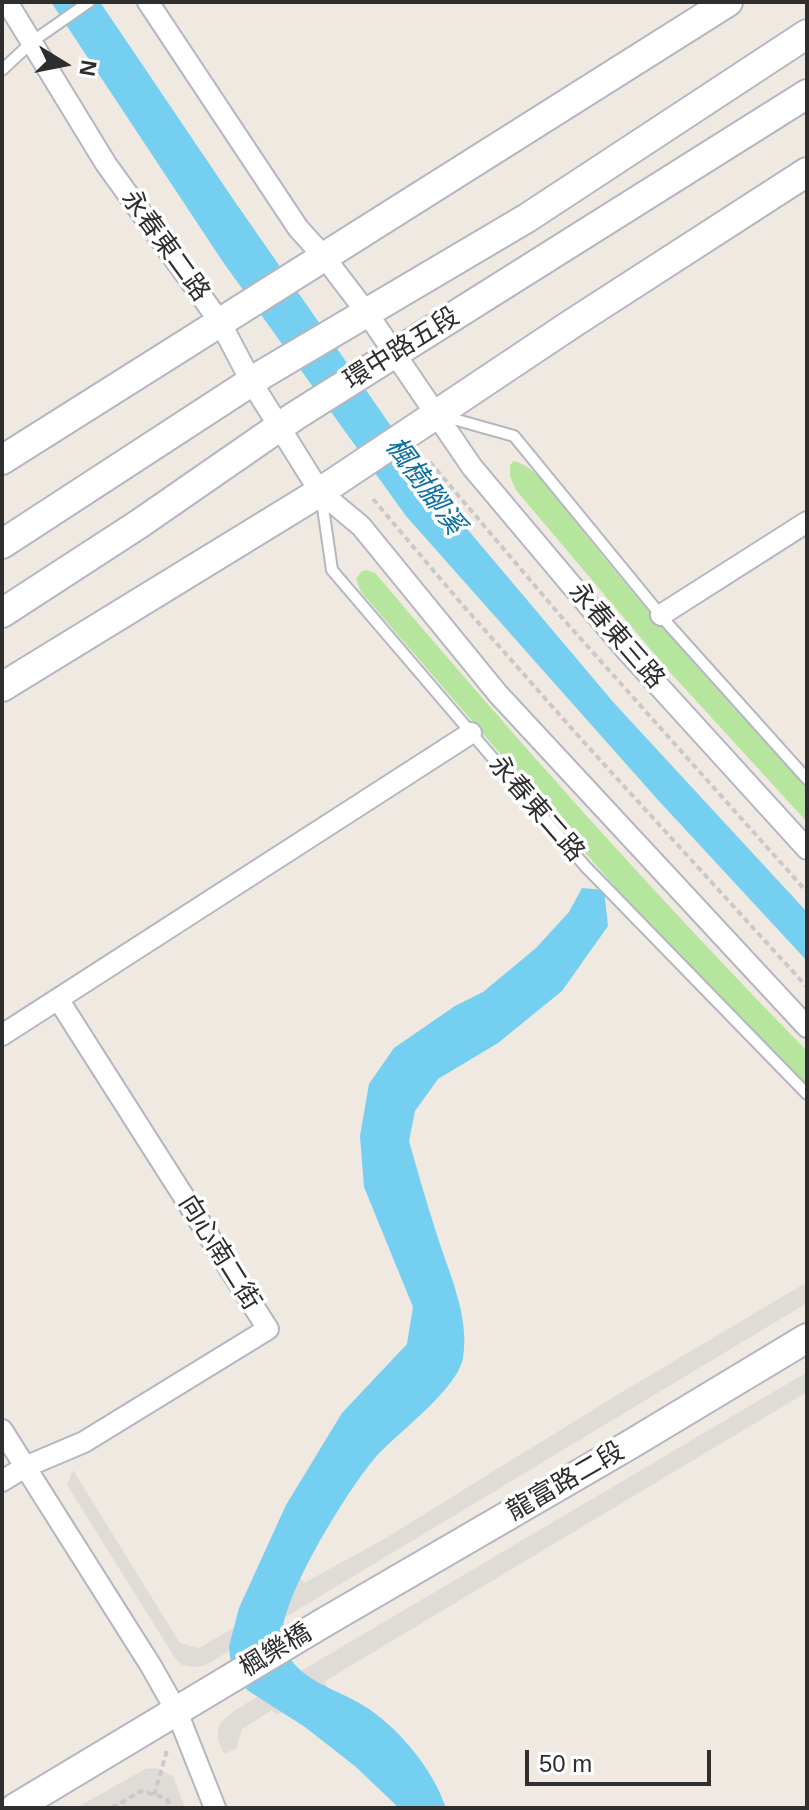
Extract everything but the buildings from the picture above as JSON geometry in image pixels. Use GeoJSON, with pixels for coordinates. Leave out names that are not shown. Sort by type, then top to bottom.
{"type":"FeatureCollection","features":[{"type":"Feature","properties":{"kind":"street","name":"永春東二路"},"geometry":{"type":"LineString","coordinates":[[7,2],[106,164],[225,319],[327,488],[498,694],[807,1027]]}},
{"type":"Feature","properties":{"kind":"street","name":"永春東三路"},"geometry":{"type":"LineString","coordinates":[[148,2],[298,228],[431,417],[595,613],[807,849]]}},
{"type":"Feature","properties":{"kind":"street"},"geometry":{"type":"LineString","coordinates":[[2,460],[728,2]]}},
{"type":"Feature","properties":{"kind":"street","name":"環中路五段"},"geometry":{"type":"LineString","coordinates":[[2,544],[258,378],[527,218],[807,34]]}},
{"type":"Feature","properties":{"kind":"street","name":"環中路五段"},"geometry":{"type":"LineString","coordinates":[[2,613],[287,422],[807,94]]}},
{"type":"Feature","properties":{"kind":"street"},"geometry":{"type":"LineString","coordinates":[[2,687],[327,488],[573,323],[807,172]]}},
{"type":"Feature","properties":{"kind":"street"},"geometry":{"type":"LineString","coordinates":[[661,615],[807,522]]}},
{"type":"Feature","properties":{"kind":"street"},"geometry":{"type":"LineString","coordinates":[[2,1035],[471,733]]}},
{"type":"Feature","properties":{"kind":"street","name":"向心南二街"},"geometry":{"type":"LineString","coordinates":[[2,1481],[25,1467],[84,1442],[268,1329],[58,999]]}},
{"type":"Feature","properties":{"kind":"street","name":"龍富路二段"},"geometry":{"type":"LineString","coordinates":[[323,1623],[807,1338]]}},
{"type":"Feature","properties":{"kind":"street"},"geometry":{"type":"LineString","coordinates":[[2,1430],[177,1712],[215,1808]]}},
{"type":"Feature","properties":{"kind":"street","name":"楓樂橋"},"geometry":{"type":"LineString","coordinates":[[177,1712],[323,1623]]}},
{"type":"Feature","properties":{"kind":"street"},"geometry":{"type":"LineString","coordinates":[[15,1808],[177,1712]]}},
{"type":"Feature","properties":{"kind":"lane"},"geometry":{"type":"LineString","coordinates":[[2,70],[33,41],[89,2]]}},
{"type":"Feature","properties":{"kind":"lane","name":"永春東三路"},"geometry":{"type":"LineString","coordinates":[[431,417],[514,436],[661,615],[807,779]]}},
{"type":"Feature","properties":{"kind":"lane","name":"永春東二路"},"geometry":{"type":"LineString","coordinates":[[327,488],[332,570],[585,866],[807,1094]]}},
{"type":"Feature","properties":{"kind":"path"},"geometry":{"type":"LineString","coordinates":[[430,462],[564,620],[807,892]]}},
{"type":"Feature","properties":{"kind":"path"},"geometry":{"type":"LineString","coordinates":[[373,499],[581,739],[807,987]]}},
{"type":"Feature","properties":{"kind":"path"},"geometry":{"type":"LineString","coordinates":[[154,1795],[177,1712]]}},
{"type":"Feature","properties":{"kind":"path"},"geometry":{"type":"LineString","coordinates":[[112,1808],[141,1791],[166,1798],[172,1808]]}},
{"type":"Feature","properties":{"kind":"green space"},"geometry":{"type":"Polygon","coordinates":[[[514,461],[532,470],[547,486],[658,623],[807,787],[807,822],[668,670],[516,490],[510,476],[510,465],[514,461]]]}},
{"type":"Feature","properties":{"kind":"green space"},"geometry":{"type":"Polygon","coordinates":[[[366,570],[375,573],[587,816],[807,1051],[807,1085],[621,894],[361,592],[356,579],[366,570]]]}},
{"type":"Feature","properties":{"kind":"shaded area"},"geometry":{"type":"Polygon","coordinates":[[[807,1282],[807,1303],[206,1665],[182,1665],[175,1658],[67,1485],[73,1470],[180,1643],[199,1648],[240,1624],[236,1616],[300,1578],[304,1583],[384,1539],[807,1282]]]}},
{"type":"Feature","properties":{"kind":"shaded area"},"geometry":{"type":"Polygon","coordinates":[[[807,1372],[807,1392],[325,1681],[326,1687],[277,1715],[272,1710],[242,1729],[236,1749],[224,1754],[218,1740],[218,1730],[221,1722],[235,1710],[807,1372]]]}},
{"type":"Feature","properties":{"kind":"shaded area"},"geometry":{"type":"Polygon","coordinates":[[[155,1768],[173,1776],[185,1808],[76,1808],[145,1769],[155,1768]]]}},
{"type":"Feature","properties":{"kind":"water","name":"楓樹腳溪"},"geometry":{"type":"Polygon","coordinates":[[[51,2],[100,2],[441,498],[614,703],[807,912],[807,961],[658,800],[406,516],[223,262],[51,2]]]}},
{"type":"Feature","properties":{"kind":"water"},"geometry":{"type":"Polygon","coordinates":[[[582,888],[604,890],[608,926],[562,991],[498,1043],[438,1079],[415,1111],[409,1141],[461,1311],[463,1358],[450,1384],[375,1458],[349,1494],[301,1578],[283,1628],[283,1645],[298,1668],[369,1709],[393,1729],[425,1766],[446,1808],[399,1808],[356,1767],[305,1727],[247,1690],[231,1666],[229,1646],[239,1608],[286,1505],[342,1413],[407,1344],[413,1307],[364,1187],[360,1136],[369,1084],[394,1048],[455,1006],[483,992],[536,948],[569,912],[582,888]]]}}]}
